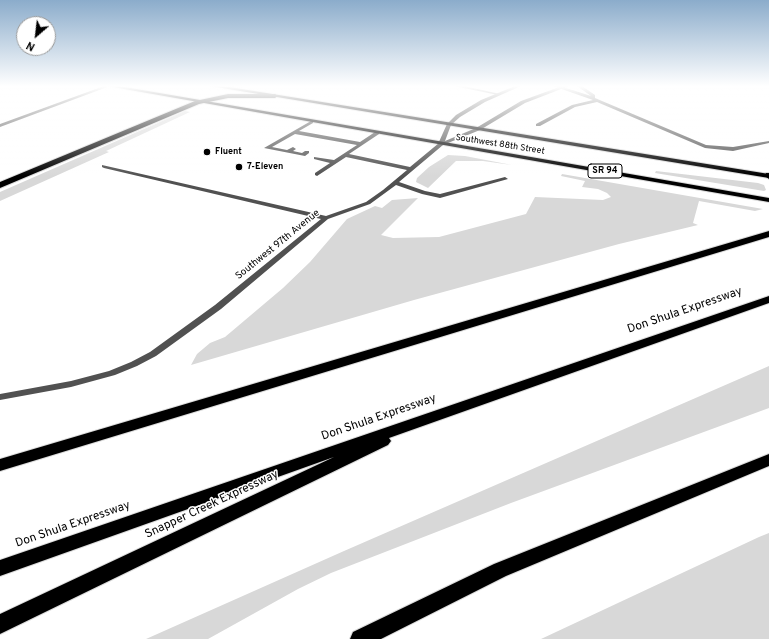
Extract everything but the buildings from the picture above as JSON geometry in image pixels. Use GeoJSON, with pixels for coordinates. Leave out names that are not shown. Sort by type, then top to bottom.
{"type":"FeatureCollection","features":[{"type":"Feature","properties":{"kind":"highway"},"geometry":{"type":"LineString","coordinates":[[0,185],[164,116]]}},
{"type":"Feature","properties":{"kind":"highway"},"geometry":{"type":"LineString","coordinates":[[0,464],[765,236]]}},
{"type":"Feature","properties":{"kind":"highway","name":"Don Shula Expressway"},"geometry":{"type":"LineString","coordinates":[[0,568],[769,299]]}},
{"type":"Feature","properties":{"kind":"highway","name":"Snapper Creek Expressway"},"geometry":{"type":"LineString","coordinates":[[0,624],[438,415]]}},
{"type":"Feature","properties":{"kind":"highway"},"geometry":{"type":"LineString","coordinates":[[360,639],[500,570],[769,460]]}},
{"type":"Feature","properties":{"kind":"main road","name":"Southwest 88th Street"},"geometry":{"type":"LineString","coordinates":[[275,116],[769,200]]}},
{"type":"Feature","properties":{"kind":"main road","name":"Southwest 88th Street"},"geometry":{"type":"LineString","coordinates":[[398,116],[769,177]]}},
{"type":"Feature","properties":{"kind":"street"},"geometry":{"type":"LineString","coordinates":[[0,126],[28,116]]}},
{"type":"Feature","properties":{"kind":"street","name":"Southwest 97th Avenue"},"geometry":{"type":"LineString","coordinates":[[441,144],[449,124],[458,116]]}},
{"type":"Feature","properties":{"kind":"street","name":"Southwest 97th Avenue"},"geometry":{"type":"LineString","coordinates":[[0,397],[71,384],[112,373],[134,364],[170,343],[218,307],[326,218],[368,203],[395,183],[441,144],[478,129],[499,116]]}},
{"type":"Feature","properties":{"kind":"street"},"geometry":{"type":"LineString","coordinates":[[538,125],[555,116]]}},
{"type":"Feature","properties":{"kind":"street"},"geometry":{"type":"LineString","coordinates":[[634,116],[705,146],[733,149],[769,142]]}},
{"type":"Feature","properties":{"kind":"street"},"geometry":{"type":"LineString","coordinates":[[310,122],[267,148],[318,156],[335,162]]}},
{"type":"Feature","properties":{"kind":"street"},"geometry":{"type":"LineString","coordinates":[[294,132],[342,142],[360,144]]}},
{"type":"Feature","properties":{"kind":"street"},"geometry":{"type":"LineString","coordinates":[[317,174],[377,133]]}},
{"type":"Feature","properties":{"kind":"street"},"geometry":{"type":"LineString","coordinates":[[345,155],[411,169]]}},
{"type":"Feature","properties":{"kind":"street"},"geometry":{"type":"LineString","coordinates":[[104,166],[326,218]]}},
{"type":"Feature","properties":{"kind":"street"},"geometry":{"type":"LineString","coordinates":[[395,183],[424,193],[440,196],[505,179]]}},
{"type":"Feature","properties":{"kind":"shaded area"},"geometry":{"type":"Polygon","coordinates":[[[174,116],[182,116],[106,151],[109,152],[0,201],[0,192],[174,116]]]}},
{"type":"Feature","properties":{"kind":"shaded area"},"geometry":{"type":"Polygon","coordinates":[[[448,155],[465,156],[512,165],[483,161],[456,161],[428,188],[416,182],[417,178],[429,167],[448,155]]]}},
{"type":"Feature","properties":{"kind":"shaded area"},"geometry":{"type":"Polygon","coordinates":[[[656,171],[758,183],[764,185],[766,190],[764,191],[655,173],[656,171]]]}},
{"type":"Feature","properties":{"kind":"shaded area"},"geometry":{"type":"Polygon","coordinates":[[[562,174],[763,209],[755,211],[699,201],[693,223],[698,225],[619,244],[414,300],[191,365],[197,354],[210,343],[225,337],[283,288],[310,262],[347,219],[375,206],[382,208],[392,200],[418,198],[381,235],[393,238],[439,237],[526,214],[535,197],[603,200],[611,197],[607,193],[598,189],[582,187],[585,181],[561,176],[562,174]]]}},
{"type":"Feature","properties":{"kind":"shaded area"},"geometry":{"type":"Polygon","coordinates":[[[769,366],[769,408],[511,503],[331,573],[298,589],[208,639],[146,639],[344,551],[769,366]]]}},
{"type":"Feature","properties":{"kind":"shaded area"},"geometry":{"type":"Polygon","coordinates":[[[769,533],[769,639],[541,639],[759,537],[769,533]]]}},
{"type":"Feature","properties":{"kind":"place","name":"Fluent"},"geometry":{"type":"Point","coordinates":[207,152]}},
{"type":"Feature","properties":{"kind":"place","name":"7-Eleven"},"geometry":{"type":"Point","coordinates":[239,167]}}]}
